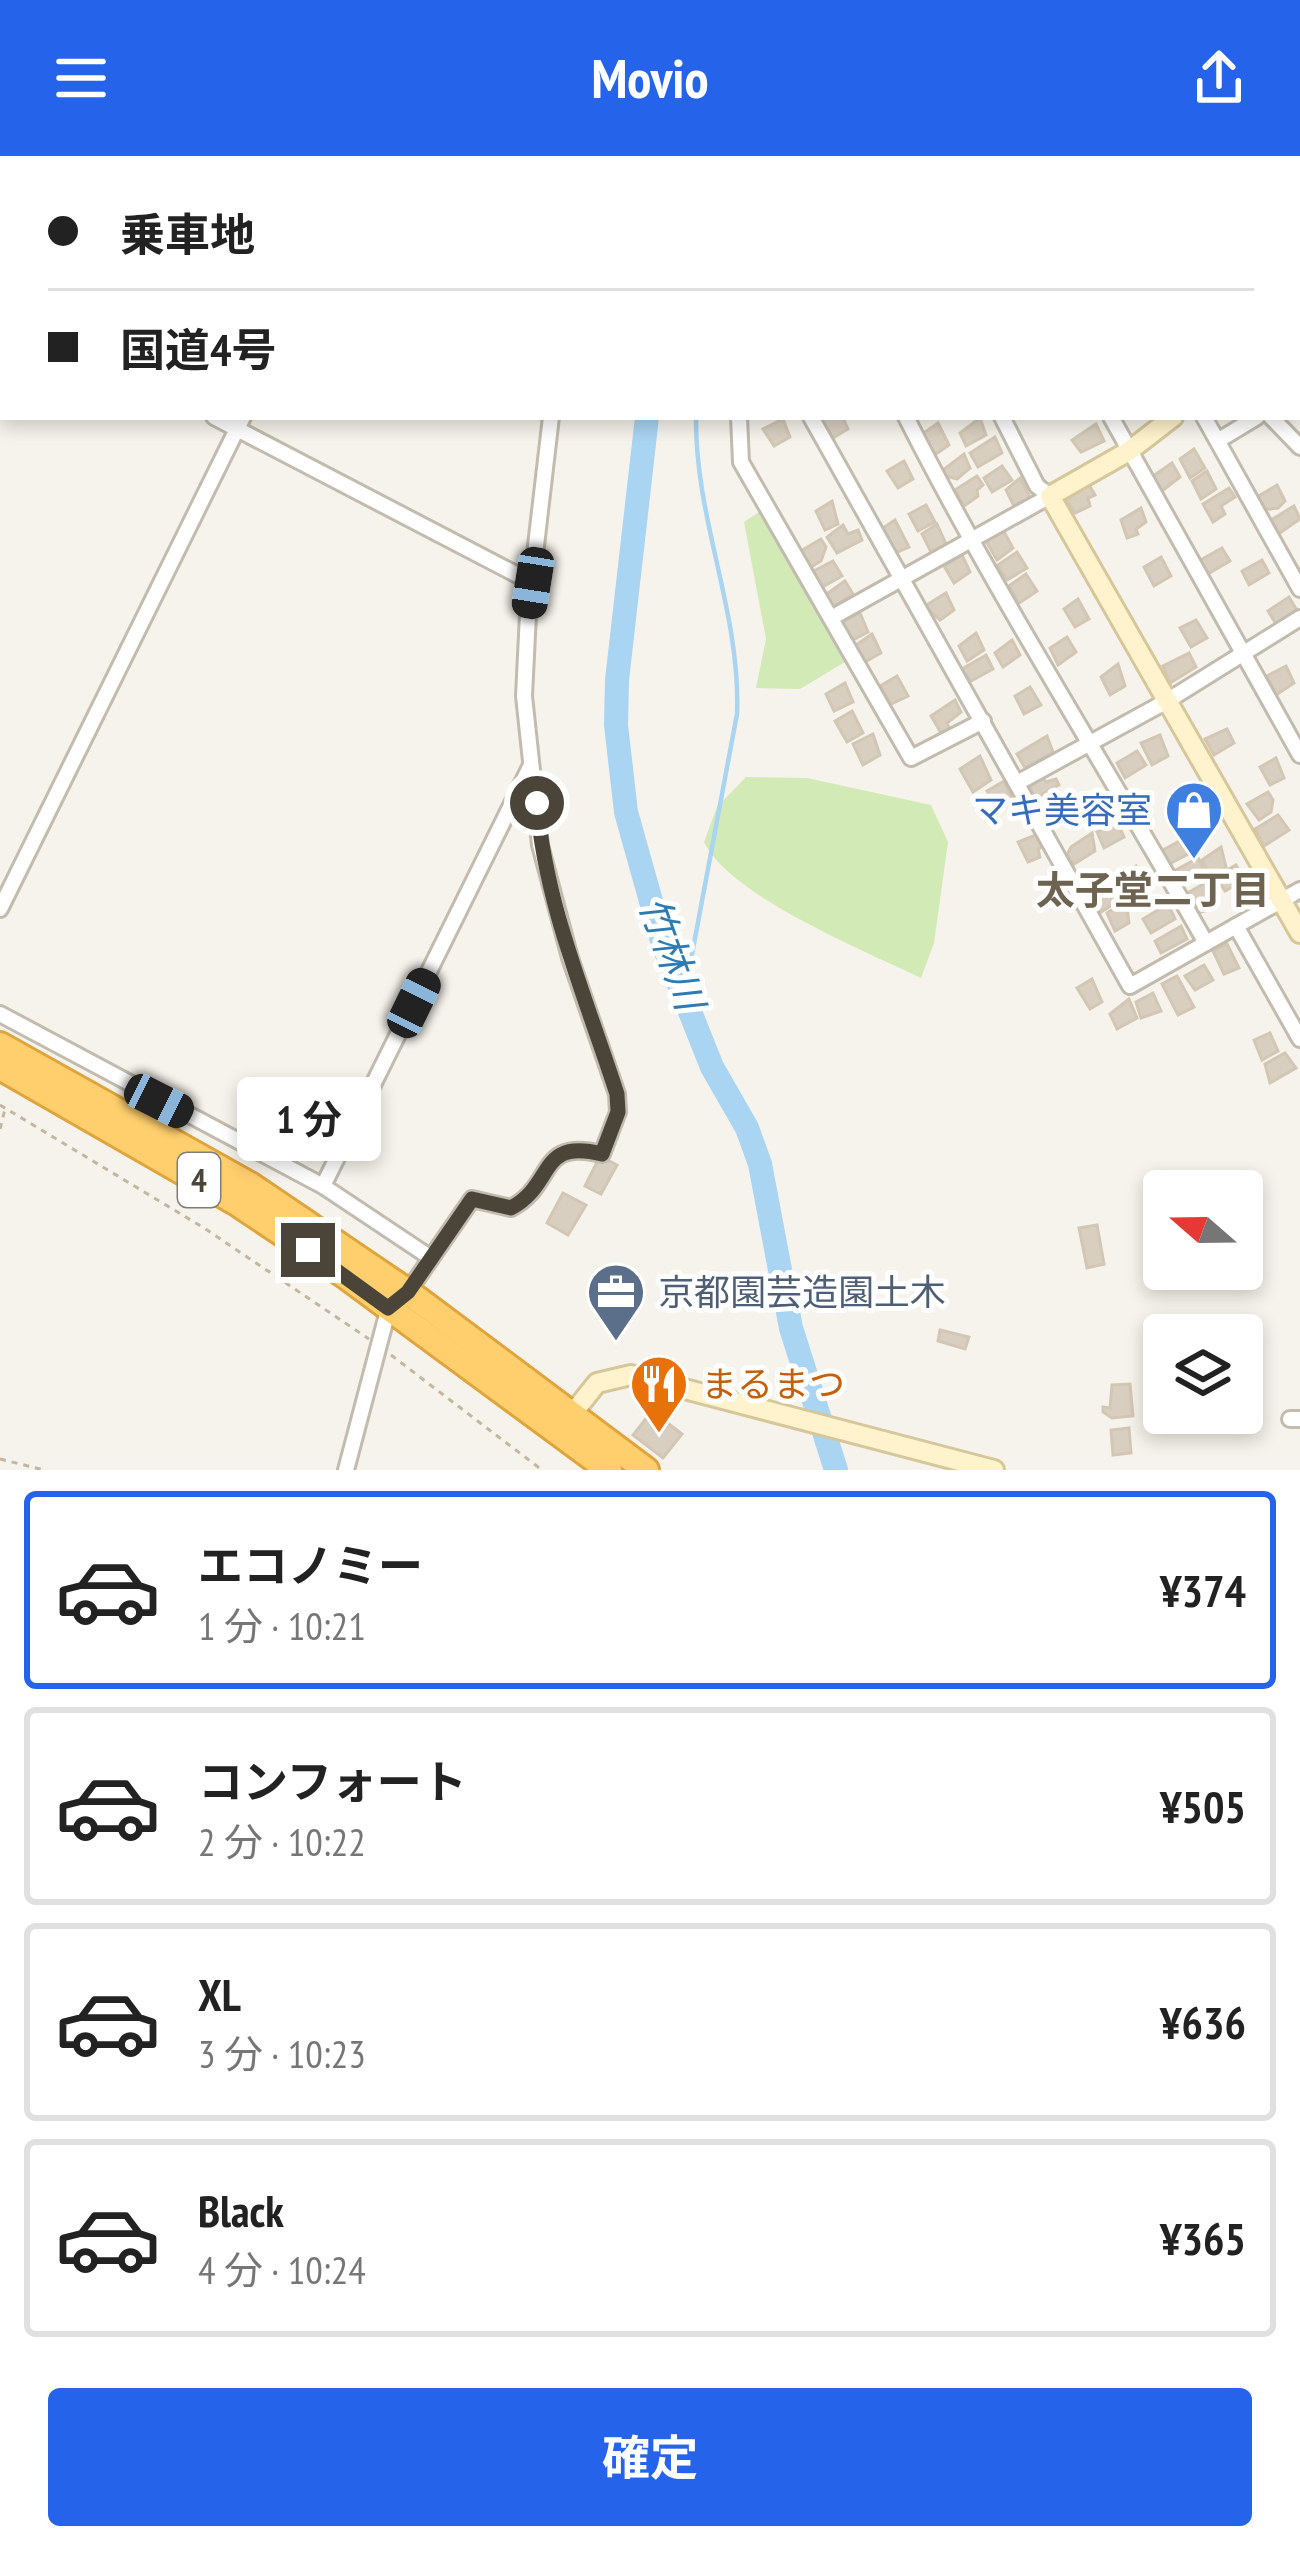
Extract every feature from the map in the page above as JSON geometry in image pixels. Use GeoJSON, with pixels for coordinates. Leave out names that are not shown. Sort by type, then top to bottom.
{"type":"FeatureCollection","features":[{"type":"Feature","properties":{"kind":"highway","name":"4"},"geometry":{"type":"LineString","coordinates":[[0,1045],[250,1185],[565,1423],[646,1470]]}},
{"type":"Feature","properties":{"kind":"highway","name":"4"},"geometry":{"type":"LineString","coordinates":[[0,1067],[398,1300]]}},
{"type":"Feature","properties":{"kind":"highway","name":"4"},"geometry":{"type":"LineString","coordinates":[[565,1423],[609,1470]]}},
{"type":"Feature","properties":{"kind":"street"},"geometry":{"type":"LineString","coordinates":[[346,1470],[379,1346],[398,1300],[472,1199],[511,1208],[521,1203],[561,1153],[575,1148],[602,1154],[618,1112],[617,1094],[570,958],[540,845],[524,696],[551,420]]}},
{"type":"Feature","properties":{"kind":"street"},"geometry":{"type":"LineString","coordinates":[[739,420],[741,462],[911,758],[983,721]]}},
{"type":"Feature","properties":{"kind":"street"},"geometry":{"type":"LineString","coordinates":[[813,420],[1130,986],[1300,890]]}},
{"type":"Feature","properties":{"kind":"street"},"geometry":{"type":"LineString","coordinates":[[908,420],[970,544],[1091,740],[1206,943]]}},
{"type":"Feature","properties":{"kind":"street"},"geometry":{"type":"LineString","coordinates":[[1004,420],[1037,486],[1050,496],[1300,933]]}},
{"type":"Feature","properties":{"kind":"street"},"geometry":{"type":"LineString","coordinates":[[1113,420],[1300,755]]}},
{"type":"Feature","properties":{"kind":"street"},"geometry":{"type":"LineString","coordinates":[[831,618],[1129,452],[1169,420]]}},
{"type":"Feature","properties":{"kind":"street"},"geometry":{"type":"LineString","coordinates":[[1206,420],[1300,589]]}},
{"type":"Feature","properties":{"kind":"street"},"geometry":{"type":"LineString","coordinates":[[1219,440],[1251,420]]}},
{"type":"Feature","properties":{"kind":"street"},"geometry":{"type":"LineString","coordinates":[[1273,420],[1300,448]]}},
{"type":"Feature","properties":{"kind":"street"},"geometry":{"type":"LineString","coordinates":[[0,909],[240,422],[533,583]]}},
{"type":"Feature","properties":{"kind":"street"},"geometry":{"type":"LineString","coordinates":[[1017,783],[1167,701],[1300,618]]}},
{"type":"Feature","properties":{"kind":"street"},"geometry":{"type":"LineString","coordinates":[[323,1186],[534,761]]}},
{"type":"Feature","properties":{"kind":"street"},"geometry":{"type":"LineString","coordinates":[[1236,926],[1300,1039]]}},
{"type":"Feature","properties":{"kind":"street"},"geometry":{"type":"LineString","coordinates":[[0,1014],[323,1186],[430,1258]]}},
{"type":"Feature","properties":{"kind":"street"},"geometry":{"type":"LineString","coordinates":[[565,1423],[597,1383],[631,1375],[994,1470]]}},
{"type":"Feature","properties":{"kind":"path"},"geometry":{"type":"LineString","coordinates":[[0,1130],[3,1106],[204,1228],[379,1346],[542,1470]]}},
{"type":"Feature","properties":{"kind":"path"},"geometry":{"type":"LineString","coordinates":[[0,1459],[44,1470]]}},
{"type":"Feature","properties":{"kind":"green space"},"geometry":{"type":"Polygon","coordinates":[[[762,510],[845,662],[800,689],[756,688],[766,639],[744,522],[762,510]]]}},
{"type":"Feature","properties":{"kind":"green space"},"geometry":{"type":"Polygon","coordinates":[[[746,777],[807,778],[931,805],[948,842],[934,943],[921,978],[769,902],[718,862],[704,842],[717,807],[746,777]]]}},
{"type":"Feature","properties":{"kind":"building"},"geometry":{"type":"Polygon","coordinates":[[[783,420],[790,437],[774,446],[763,429],[783,420]]]}},
{"type":"Feature","properties":{"kind":"building"},"geometry":{"type":"Polygon","coordinates":[[[821,420],[844,420],[848,429],[833,438],[821,420]]]}},
{"type":"Feature","properties":{"kind":"building"},"geometry":{"type":"Polygon","coordinates":[[[981,420],[986,435],[966,446],[960,433],[981,420]]]}},
{"type":"Feature","properties":{"kind":"building"},"geometry":{"type":"Polygon","coordinates":[[[938,423],[949,445],[933,456],[921,435],[938,423]]]}},
{"type":"Feature","properties":{"kind":"building"},"geometry":{"type":"Polygon","coordinates":[[[1096,424],[1104,441],[1081,452],[1072,440],[1096,424]]]}},
{"type":"Feature","properties":{"kind":"building"},"geometry":{"type":"Polygon","coordinates":[[[995,437],[1002,453],[978,467],[970,453],[995,437]]]}},
{"type":"Feature","properties":{"kind":"building"},"geometry":{"type":"Polygon","coordinates":[[[1194,449],[1205,468],[1190,478],[1180,459],[1194,449]]]}},
{"type":"Feature","properties":{"kind":"building"},"geometry":{"type":"Polygon","coordinates":[[[964,454],[970,468],[957,479],[946,476],[943,470],[964,454]]]}},
{"type":"Feature","properties":{"kind":"building"},"geometry":{"type":"Polygon","coordinates":[[[904,461],[913,479],[898,488],[887,471],[904,461]]]}},
{"type":"Feature","properties":{"kind":"building"},"geometry":{"type":"Polygon","coordinates":[[[1172,463],[1180,477],[1158,494],[1149,479],[1172,463]]]}},
{"type":"Feature","properties":{"kind":"building"},"geometry":{"type":"Polygon","coordinates":[[[1002,466],[1012,480],[992,492],[984,478],[1002,466]]]}},
{"type":"Feature","properties":{"kind":"building"},"geometry":{"type":"Polygon","coordinates":[[[1207,471],[1216,489],[1201,499],[1192,481],[1207,471]]]}},
{"type":"Feature","properties":{"kind":"building"},"geometry":{"type":"Polygon","coordinates":[[[977,476],[983,485],[978,496],[964,506],[955,490],[977,476]]]}},
{"type":"Feature","properties":{"kind":"building"},"geometry":{"type":"Polygon","coordinates":[[[1020,478],[1030,497],[1014,506],[1006,490],[1020,478]]]}},
{"type":"Feature","properties":{"kind":"building"},"geometry":{"type":"Polygon","coordinates":[[[1089,485],[1095,495],[1088,498],[1090,506],[1075,513],[1066,500],[1089,485]]]}},
{"type":"Feature","properties":{"kind":"building"},"geometry":{"type":"Polygon","coordinates":[[[1277,485],[1285,501],[1278,508],[1263,510],[1257,497],[1277,485]]]}},
{"type":"Feature","properties":{"kind":"building"},"geometry":{"type":"Polygon","coordinates":[[[1229,488],[1235,497],[1221,506],[1225,514],[1213,522],[1203,504],[1229,488]]]}},
{"type":"Feature","properties":{"kind":"building"},"geometry":{"type":"Polygon","coordinates":[[[832,501],[838,524],[825,530],[816,511],[832,501]]]}},
{"type":"Feature","properties":{"kind":"building"},"geometry":{"type":"Polygon","coordinates":[[[926,505],[935,522],[918,531],[909,514],[926,505]]]}},
{"type":"Feature","properties":{"kind":"building"},"geometry":{"type":"Polygon","coordinates":[[[1294,506],[1300,519],[1277,535],[1269,521],[1294,506]]]}},
{"type":"Feature","properties":{"kind":"building"},"geometry":{"type":"Polygon","coordinates":[[[1141,508],[1146,522],[1136,529],[1138,534],[1127,538],[1121,520],[1141,508]]]}},
{"type":"Feature","properties":{"kind":"building"},"geometry":{"type":"Polygon","coordinates":[[[895,520],[909,547],[893,554],[883,528],[895,520]]]}},
{"type":"Feature","properties":{"kind":"building"},"geometry":{"type":"Polygon","coordinates":[[[937,524],[946,544],[932,554],[922,534],[937,524]]]}},
{"type":"Feature","properties":{"kind":"building"},"geometry":{"type":"Polygon","coordinates":[[[843,525],[848,534],[858,530],[862,540],[837,553],[827,537],[843,525]]]}},
{"type":"Feature","properties":{"kind":"building"},"geometry":{"type":"Polygon","coordinates":[[[1003,530],[1013,548],[997,560],[986,541],[1003,530]]]}},
{"type":"Feature","properties":{"kind":"building"},"geometry":{"type":"Polygon","coordinates":[[[821,539],[826,547],[821,561],[808,569],[799,552],[821,539]]]}},
{"type":"Feature","properties":{"kind":"building"},"geometry":{"type":"Polygon","coordinates":[[[1222,548],[1230,561],[1206,575],[1197,562],[1222,548]]]}},
{"type":"Feature","properties":{"kind":"building"},"geometry":{"type":"Polygon","coordinates":[[[1017,552],[1027,568],[1007,580],[998,565],[1017,552]]]}},
{"type":"Feature","properties":{"kind":"building"},"geometry":{"type":"Polygon","coordinates":[[[962,555],[970,572],[954,583],[944,566],[962,555]]]}},
{"type":"Feature","properties":{"kind":"building"},"geometry":{"type":"Polygon","coordinates":[[[1161,557],[1171,576],[1154,586],[1144,567],[1161,557]]]}},
{"type":"Feature","properties":{"kind":"building"},"geometry":{"type":"Polygon","coordinates":[[[1262,560],[1269,573],[1249,585],[1242,571],[1262,560]]]}},
{"type":"Feature","properties":{"kind":"building"},"geometry":{"type":"Polygon","coordinates":[[[833,561],[842,576],[819,589],[810,573],[833,561]]]}},
{"type":"Feature","properties":{"kind":"building"},"geometry":{"type":"Polygon","coordinates":[[[1026,574],[1037,591],[1019,603],[1009,586],[1026,574]]]}},
{"type":"Feature","properties":{"kind":"building"},"geometry":{"type":"Polygon","coordinates":[[[845,581],[853,594],[831,608],[824,596],[845,581]]]}},
{"type":"Feature","properties":{"kind":"building"},"geometry":{"type":"Polygon","coordinates":[[[946,593],[954,610],[940,620],[925,606],[946,593]]]}},
{"type":"Feature","properties":{"kind":"building"},"geometry":{"type":"Polygon","coordinates":[[[1289,597],[1298,612],[1276,624],[1268,611],[1289,597]]]}},
{"type":"Feature","properties":{"kind":"building"},"geometry":{"type":"Polygon","coordinates":[[[1078,599],[1089,619],[1075,627],[1064,609],[1078,599]]]}},
{"type":"Feature","properties":{"kind":"building"},"geometry":{"type":"Polygon","coordinates":[[[860,613],[868,632],[851,641],[842,622],[860,613]]]}},
{"type":"Feature","properties":{"kind":"building"},"geometry":{"type":"Polygon","coordinates":[[[1196,620],[1207,638],[1191,647],[1180,628],[1196,620]]]}},
{"type":"Feature","properties":{"kind":"building"},"geometry":{"type":"Polygon","coordinates":[[[976,633],[984,650],[967,661],[959,646],[976,633]]]}},
{"type":"Feature","properties":{"kind":"building"},"geometry":{"type":"Polygon","coordinates":[[[872,634],[881,653],[865,662],[856,645],[872,634]]]}},
{"type":"Feature","properties":{"kind":"building"},"geometry":{"type":"Polygon","coordinates":[[[1067,637],[1076,652],[1058,665],[1050,648],[1067,637]]]}},
{"type":"Feature","properties":{"kind":"building"},"geometry":{"type":"Polygon","coordinates":[[[1012,640],[1020,655],[1003,667],[995,653],[1012,640]]]}},
{"type":"Feature","properties":{"kind":"building"},"geometry":{"type":"Polygon","coordinates":[[[1189,653],[1196,667],[1170,683],[1163,666],[1189,653]]]}},
{"type":"Feature","properties":{"kind":"building"},"geometry":{"type":"Polygon","coordinates":[[[986,655],[993,669],[971,681],[962,669],[986,655]]]}},
{"type":"Feature","properties":{"kind":"building"},"geometry":{"type":"Polygon","coordinates":[[[1118,664],[1125,686],[1110,695],[1101,677],[1118,664]]]}},
{"type":"Feature","properties":{"kind":"building"},"geometry":{"type":"Polygon","coordinates":[[[1286,666],[1294,683],[1276,695],[1267,676],[1286,666]]]}},
{"type":"Feature","properties":{"kind":"building"},"geometry":{"type":"Polygon","coordinates":[[[897,676],[908,696],[891,704],[880,686],[897,676]]]}},
{"type":"Feature","properties":{"kind":"building"},"geometry":{"type":"Polygon","coordinates":[[[845,683],[853,702],[834,711],[826,694],[845,683]]]}},
{"type":"Feature","properties":{"kind":"building"},"geometry":{"type":"Polygon","coordinates":[[[1030,687],[1041,705],[1024,714],[1015,696],[1030,687]]]}},
{"type":"Feature","properties":{"kind":"building"},"geometry":{"type":"Polygon","coordinates":[[[955,700],[961,712],[947,723],[950,730],[941,733],[931,716],[955,700]]]}},
{"type":"Feature","properties":{"kind":"building"},"geometry":{"type":"Polygon","coordinates":[[[852,711],[863,733],[847,742],[835,721],[852,711]]]}},
{"type":"Feature","properties":{"kind":"building"},"geometry":{"type":"Polygon","coordinates":[[[1227,729],[1234,743],[1214,755],[1205,739],[1227,729]]]}},
{"type":"Feature","properties":{"kind":"building"},"geometry":{"type":"Polygon","coordinates":[[[873,734],[880,755],[863,765],[853,744],[873,734]]]}},
{"type":"Feature","properties":{"kind":"building"},"geometry":{"type":"Polygon","coordinates":[[[1160,735],[1168,756],[1152,765],[1141,743],[1160,735]]]}},
{"type":"Feature","properties":{"kind":"building"},"geometry":{"type":"Polygon","coordinates":[[[1047,736],[1053,752],[1025,768],[1017,754],[1047,736]]]}},
{"type":"Feature","properties":{"kind":"building"},"geometry":{"type":"Polygon","coordinates":[[[1137,751],[1146,765],[1125,778],[1117,763],[1137,751]]]}},
{"type":"Feature","properties":{"kind":"building"},"geometry":{"type":"Polygon","coordinates":[[[980,756],[991,780],[973,792],[960,769],[980,756]]]}},
{"type":"Feature","properties":{"kind":"building"},"geometry":{"type":"Polygon","coordinates":[[[1276,758],[1284,778],[1270,785],[1260,767],[1276,758]]]}},
{"type":"Feature","properties":{"kind":"building"},"geometry":{"type":"Polygon","coordinates":[[[1042,776],[1046,782],[1056,779],[1059,785],[1033,800],[1030,783],[1042,776]]]}},
{"type":"Feature","properties":{"kind":"building"},"geometry":{"type":"Polygon","coordinates":[[[1004,781],[1014,802],[999,810],[987,791],[1004,781]]]}},
{"type":"Feature","properties":{"kind":"building"},"geometry":{"type":"Polygon","coordinates":[[[1268,792],[1273,800],[1271,812],[1259,820],[1247,804],[1268,792]]]}},
{"type":"Feature","properties":{"kind":"building"},"geometry":{"type":"Polygon","coordinates":[[[1105,799],[1110,811],[1103,814],[1105,822],[1089,828],[1081,813],[1105,799]]]}},
{"type":"Feature","properties":{"kind":"building"},"geometry":{"type":"Polygon","coordinates":[[[1278,815],[1289,830],[1264,846],[1255,829],[1278,815]]]}},
{"type":"Feature","properties":{"kind":"building"},"geometry":{"type":"Polygon","coordinates":[[[1117,821],[1124,837],[1104,848],[1097,832],[1117,821]]]}},
{"type":"Feature","properties":{"kind":"building"},"geometry":{"type":"Polygon","coordinates":[[[1092,833],[1095,851],[1074,864],[1067,855],[1071,847],[1092,833]]]}},
{"type":"Feature","properties":{"kind":"building"},"geometry":{"type":"Polygon","coordinates":[[[1038,834],[1045,845],[1038,849],[1040,857],[1028,862],[1018,842],[1038,834]]]}},
{"type":"Feature","properties":{"kind":"building"},"geometry":{"type":"Polygon","coordinates":[[[1185,838],[1192,852],[1169,864],[1161,851],[1185,838]]]}},
{"type":"Feature","properties":{"kind":"building"},"geometry":{"type":"Polygon","coordinates":[[[1221,847],[1226,867],[1210,875],[1202,860],[1221,847]]]}},
{"type":"Feature","properties":{"kind":"building"},"geometry":{"type":"Polygon","coordinates":[[[1198,858],[1205,872],[1183,885],[1176,870],[1198,858]]]}},
{"type":"Feature","properties":{"kind":"building"},"geometry":{"type":"Polygon","coordinates":[[[1236,865],[1244,880],[1225,891],[1216,876],[1236,865]]]}},
{"type":"Feature","properties":{"kind":"building"},"geometry":{"type":"Polygon","coordinates":[[[1136,866],[1144,884],[1126,894],[1117,878],[1136,866]]]}},
{"type":"Feature","properties":{"kind":"building"},"geometry":{"type":"Polygon","coordinates":[[[1210,880],[1218,895],[1203,904],[1205,911],[1194,914],[1184,895],[1210,880]]]}},
{"type":"Feature","properties":{"kind":"building"},"geometry":{"type":"Polygon","coordinates":[[[1105,882],[1115,903],[1101,912],[1090,892],[1105,882]]]}},
{"type":"Feature","properties":{"kind":"building"},"geometry":{"type":"Polygon","coordinates":[[[1126,900],[1129,923],[1115,931],[1107,913],[1126,900]]]}},
{"type":"Feature","properties":{"kind":"building"},"geometry":{"type":"Polygon","coordinates":[[[1168,904],[1175,919],[1151,933],[1143,919],[1168,904]]]}},
{"type":"Feature","properties":{"kind":"building"},"geometry":{"type":"Polygon","coordinates":[[[1181,926],[1187,939],[1161,953],[1155,941],[1181,926]]]}},
{"type":"Feature","properties":{"kind":"building"},"geometry":{"type":"Polygon","coordinates":[[[1227,944],[1239,968],[1224,974],[1213,951],[1227,944]]]}},
{"type":"Feature","properties":{"kind":"building"},"geometry":{"type":"Polygon","coordinates":[[[1204,965],[1213,980],[1195,990],[1185,976],[1204,965]]]}},
{"type":"Feature","properties":{"kind":"building"},"geometry":{"type":"Polygon","coordinates":[[[1177,976],[1194,1007],[1178,1015],[1162,984],[1177,976]]]}},
{"type":"Feature","properties":{"kind":"building"},"geometry":{"type":"Polygon","coordinates":[[[1092,979],[1102,1002],[1090,1009],[1077,988],[1092,979]]]}},
{"type":"Feature","properties":{"kind":"building"},"geometry":{"type":"Polygon","coordinates":[[[1153,993],[1161,1011],[1141,1018],[1136,1002],[1153,993]]]}},
{"type":"Feature","properties":{"kind":"building"},"geometry":{"type":"Polygon","coordinates":[[[1129,999],[1137,1018],[1117,1029],[1110,1014],[1129,999]]]}},
{"type":"Feature","properties":{"kind":"building"},"geometry":{"type":"Polygon","coordinates":[[[1270,1033],[1278,1051],[1262,1060],[1254,1040],[1270,1033]]]}},
{"type":"Feature","properties":{"kind":"building"},"geometry":{"type":"Polygon","coordinates":[[[1285,1053],[1296,1068],[1270,1083],[1265,1064],[1285,1053]]]}},
{"type":"Feature","properties":{"kind":"building"},"geometry":{"type":"Polygon","coordinates":[[[600,1156],[617,1165],[601,1194],[585,1186],[600,1156]]]}},
{"type":"Feature","properties":{"kind":"building"},"geometry":{"type":"Polygon","coordinates":[[[563,1193],[586,1205],[568,1235],[547,1223],[563,1193]]]}},
{"type":"Feature","properties":{"kind":"building"},"geometry":{"type":"Polygon","coordinates":[[[1097,1225],[1104,1264],[1087,1268],[1079,1228],[1097,1225]]]}},
{"type":"Feature","properties":{"kind":"building"},"geometry":{"type":"Polygon","coordinates":[[[940,1330],[969,1337],[965,1349],[938,1341],[940,1330]]]}},
{"type":"Feature","properties":{"kind":"building"},"geometry":{"type":"Polygon","coordinates":[[[1130,1384],[1133,1416],[1112,1418],[1103,1412],[1103,1407],[1110,1408],[1112,1385],[1130,1384]]]}},
{"type":"Feature","properties":{"kind":"building"},"geometry":{"type":"Polygon","coordinates":[[[652,1411],[682,1434],[663,1458],[633,1435],[652,1411]]]}},
{"type":"Feature","properties":{"kind":"building"},"geometry":{"type":"Polygon","coordinates":[[[1129,1428],[1131,1453],[1113,1455],[1111,1430],[1129,1428]]]}},
{"type":"Feature","properties":{"kind":"waterway","name":"竹林川"},"geometry":{"type":"LineString","coordinates":[[647,420],[617,680],[616,725],[626,812],[663,944],[712,1067],[747,1128],[760,1164],[791,1328],[836,1470]]}},
{"type":"Feature","properties":{"kind":"waterway"},"geometry":{"type":"LineString","coordinates":[[684,997],[737,714],[732,639],[703,493],[696,420]]}},
{"type":"Feature","properties":{"kind":"place","name":"マキ美容室"},"geometry":{"type":"Point","coordinates":[1194,861]}},
{"type":"Feature","properties":{"kind":"place","name":"京都園芸造園土木"},"geometry":{"type":"Point","coordinates":[616,1343]}},
{"type":"Feature","properties":{"kind":"place","name":"まるまつ"},"geometry":{"type":"Point","coordinates":[659,1435]}},
{"type":"Feature","properties":{"kind":"district","name":"太子堂二丁目"},"geometry":{"type":"Point","coordinates":[1153,890]}},
{"type":"Feature","properties":{"kind":"route"},"geometry":{"type":"LineString","coordinates":[[308,1250],[388,1308],[408,1292],[472,1199],[511,1208],[521,1203],[561,1153],[575,1148],[602,1154],[618,1112],[617,1094],[563,933],[540,845],[537,803]]}}]}
